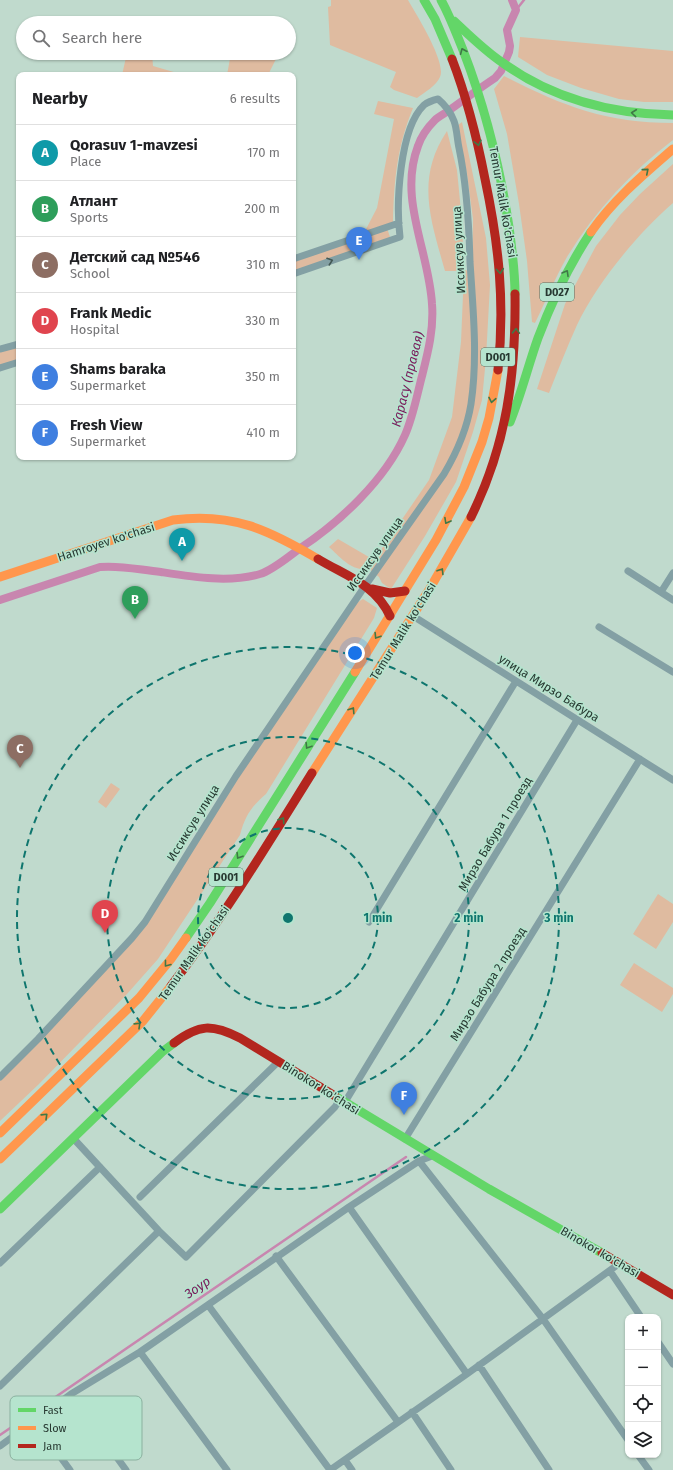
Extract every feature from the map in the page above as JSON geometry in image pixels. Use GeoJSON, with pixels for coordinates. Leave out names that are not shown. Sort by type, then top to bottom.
{"type":"FeatureCollection","features":[{"type":"Feature","properties":{"kind":"main road","name":"Temur Malik ko'chasi"},"geometry":{"type":"LineString","coordinates":[[2,1131],[135,1002],[171,959],[210,903],[390,616],[446,523],[468,479],[485,433],[497,371],[502,305],[498,255],[494,222],[468,105],[447,46],[424,0]]}},
{"type":"Feature","properties":{"kind":"main road","name":"Temur Malik ko'chasi"},"geometry":{"type":"LineString","coordinates":[[0,1159],[143,1021],[175,983],[204,941],[413,616],[460,538],[480,498],[502,433],[509,400],[515,351],[517,301],[514,255],[508,215],[493,144],[476,83],[451,19],[441,0]]}},
{"type":"Feature","properties":{"kind":"main road"},"geometry":{"type":"LineString","coordinates":[[451,19],[511,69],[554,92],[597,107],[637,114],[673,115]]}},
{"type":"Feature","properties":{"kind":"main road","name":"D027"},"geometry":{"type":"LineString","coordinates":[[492,466],[522,392],[542,327],[563,278],[585,242],[610,208],[641,176],[673,149]]}},
{"type":"Feature","properties":{"kind":"main road","name":"Hamroyev ko'chasi"},"geometry":{"type":"LineString","coordinates":[[0,578],[161,524],[185,518],[219,518],[242,523],[265,531],[365,586],[380,599],[390,616]]}},
{"type":"Feature","properties":{"kind":"main road","name":"Hamroyev ko'chasi"},"geometry":{"type":"LineString","coordinates":[[365,586],[385,592],[395,593],[405,591]]}},
{"type":"Feature","properties":{"kind":"main road","name":"Binokor ko'chasi"},"geometry":{"type":"LineString","coordinates":[[0,1209],[162,1052],[179,1038],[198,1028],[209,1026],[227,1031],[432,1156],[673,1294]]}},
{"type":"Feature","properties":{"kind":"main road"},"geometry":{"type":"LineString","coordinates":[[2,1131],[17,1143]]}},
{"type":"Feature","properties":{"kind":"street","name":"Иссиксув улица"},"geometry":{"type":"LineString","coordinates":[[0,1077],[48,1028],[132,938],[145,922],[236,776],[365,586],[444,474],[460,441],[467,422],[471,403],[474,365],[469,220],[464,171],[454,121],[442,102],[438,99],[425,104],[417,115],[412,126],[402,164],[398,223],[400,237],[296,273]]}},
{"type":"Feature","properties":{"kind":"street"},"geometry":{"type":"LineString","coordinates":[[296,259],[398,223]]}},
{"type":"Feature","properties":{"kind":"street"},"geometry":{"type":"LineString","coordinates":[[0,349],[16,345]]}},
{"type":"Feature","properties":{"kind":"street"},"geometry":{"type":"LineString","coordinates":[[0,368],[16,363]]}},
{"type":"Feature","properties":{"kind":"street"},"geometry":{"type":"LineString","coordinates":[[628,571],[673,600]]}},
{"type":"Feature","properties":{"kind":"street"},"geometry":{"type":"LineString","coordinates":[[661,592],[673,573]]}},
{"type":"Feature","properties":{"kind":"street","name":"улица Мирзо Бабура"},"geometry":{"type":"LineString","coordinates":[[413,616],[673,780]]}},
{"type":"Feature","properties":{"kind":"street"},"geometry":{"type":"LineString","coordinates":[[598,627],[673,672]]}},
{"type":"Feature","properties":{"kind":"street"},"geometry":{"type":"LineString","coordinates":[[369,922],[516,681]]}},
{"type":"Feature","properties":{"kind":"street","name":"Мирзо Бабура 1 проезд"},"geometry":{"type":"LineString","coordinates":[[159,1230],[186,1257],[342,1101],[578,720]]}},
{"type":"Feature","properties":{"kind":"street","name":"Мирзо Бабура 2 проезд"},"geometry":{"type":"LineString","coordinates":[[405,1139],[640,759]]}},
{"type":"Feature","properties":{"kind":"street"},"geometry":{"type":"LineString","coordinates":[[140,1197],[279,1062]]}},
{"type":"Feature","properties":{"kind":"street"},"geometry":{"type":"LineString","coordinates":[[0,1386],[159,1230],[73,1138]]}},
{"type":"Feature","properties":{"kind":"street"},"geometry":{"type":"LineString","coordinates":[[68,1396],[140,1352],[276,1256],[419,1161],[432,1156]]}},
{"type":"Feature","properties":{"kind":"street"},"geometry":{"type":"LineString","coordinates":[[419,1161],[543,1319],[625,1436]]}},
{"type":"Feature","properties":{"kind":"street"},"geometry":{"type":"LineString","coordinates":[[0,1263],[100,1167]]}},
{"type":"Feature","properties":{"kind":"street"},"geometry":{"type":"LineString","coordinates":[[349,1208],[467,1374]]}},
{"type":"Feature","properties":{"kind":"street"},"geometry":{"type":"LineString","coordinates":[[276,1256],[398,1422]]}},
{"type":"Feature","properties":{"kind":"street"},"geometry":{"type":"LineString","coordinates":[[208,1305],[330,1470],[467,1374],[620,1263]]}},
{"type":"Feature","properties":{"kind":"street"},"geometry":{"type":"LineString","coordinates":[[610,1271],[639,1314]]}},
{"type":"Feature","properties":{"kind":"street"},"geometry":{"type":"LineString","coordinates":[[661,1346],[673,1364]]}},
{"type":"Feature","properties":{"kind":"street"},"geometry":{"type":"LineString","coordinates":[[140,1352],[227,1470]]}},
{"type":"Feature","properties":{"kind":"street"},"geometry":{"type":"LineString","coordinates":[[479,1365],[549,1470]]}},
{"type":"Feature","properties":{"kind":"street"},"geometry":{"type":"LineString","coordinates":[[412,1412],[451,1470]]}},
{"type":"Feature","properties":{"kind":"street"},"geometry":{"type":"LineString","coordinates":[[0,1446],[10,1439]]}},
{"type":"Feature","properties":{"kind":"street"},"geometry":{"type":"LineString","coordinates":[[640,1458],[649,1470]]}},
{"type":"Feature","properties":{"kind":"street"},"geometry":{"type":"LineString","coordinates":[[63,1460],[70,1470]]}},
{"type":"Feature","properties":{"kind":"street"},"geometry":{"type":"LineString","coordinates":[[119,1460],[126,1470]]}},
{"type":"Feature","properties":{"kind":"street"},"geometry":{"type":"LineString","coordinates":[[344,1460],[352,1470]]}},
{"type":"Feature","properties":{"kind":"shaded area"},"geometry":{"type":"Polygon","coordinates":[[[331,0],[408,0],[430,38],[439,61],[441,70],[440,77],[436,83],[417,98],[394,90],[390,87],[396,72],[330,45],[328,7],[331,6],[331,0]]]}},
{"type":"Feature","properties":{"kind":"shaded area"},"geometry":{"type":"Polygon","coordinates":[[[520,37],[673,51],[673,102],[644,102],[619,99],[581,88],[547,75],[518,57],[520,37]]]}},
{"type":"Feature","properties":{"kind":"shaded area"},"geometry":{"type":"Polygon","coordinates":[[[125,60],[153,60],[153,66],[174,72],[123,72],[125,60]]]}},
{"type":"Feature","properties":{"kind":"shaded area"},"geometry":{"type":"Polygon","coordinates":[[[230,60],[276,60],[270,72],[228,72],[230,60]]]}},
{"type":"Feature","properties":{"kind":"shaded area"},"geometry":{"type":"Polygon","coordinates":[[[504,76],[525,87],[585,111],[626,120],[673,123],[673,140],[628,179],[589,224],[567,257],[535,323],[532,322],[527,261],[507,134],[494,89],[504,76]]]}},
{"type":"Feature","properties":{"kind":"shaded area"},"geometry":{"type":"Polygon","coordinates":[[[378,101],[413,108],[403,136],[397,164],[393,222],[364,233],[377,208],[394,119],[374,114],[378,101]]]}},
{"type":"Feature","properties":{"kind":"shaded area"},"geometry":{"type":"Polygon","coordinates":[[[462,122],[486,238],[490,285],[482,400],[456,482],[425,536],[391,589],[382,583],[379,577],[369,569],[352,566],[329,547],[338,539],[374,560],[429,480],[452,417],[461,342],[464,271],[445,271],[431,217],[429,183],[431,166],[437,149],[447,131],[457,170],[462,222],[464,270],[472,271],[473,219],[467,174],[457,126],[462,122]]]}},
{"type":"Feature","properties":{"kind":"shaded area"},"geometry":{"type":"Polygon","coordinates":[[[673,164],[673,203],[646,229],[619,260],[596,292],[577,325],[549,393],[537,389],[565,304],[596,246],[620,215],[640,194],[673,164]]]}},
{"type":"Feature","properties":{"kind":"shaded area"},"geometry":{"type":"Polygon","coordinates":[[[387,228],[391,240],[296,273],[296,258],[387,228]]]}},
{"type":"Feature","properties":{"kind":"shaded area"},"geometry":{"type":"Polygon","coordinates":[[[16,345],[16,363],[0,368],[0,349],[16,345]]]}},
{"type":"Feature","properties":{"kind":"shaded area"},"geometry":{"type":"Polygon","coordinates":[[[363,599],[377,608],[374,618],[266,794],[249,812],[240,835],[158,959],[127,994],[39,1084],[0,1121],[0,1080],[132,938],[236,776],[353,605],[363,599]]]}},
{"type":"Feature","properties":{"kind":"shaded area"},"geometry":{"type":"Polygon","coordinates":[[[111,783],[120,789],[106,808],[98,802],[111,783]]]}},
{"type":"Feature","properties":{"kind":"shaded area"},"geometry":{"type":"Polygon","coordinates":[[[658,894],[673,904],[673,922],[656,949],[633,934],[658,894]]]}},
{"type":"Feature","properties":{"kind":"shaded area"},"geometry":{"type":"Polygon","coordinates":[[[634,963],[673,988],[673,994],[662,1012],[620,985],[634,963]]]}},
{"type":"Feature","properties":{"kind":"waterway","name":"Карасу (правая)"},"geometry":{"type":"LineString","coordinates":[[0,600],[100,567],[123,567],[186,576],[223,579],[248,577],[260,574],[270,570],[315,538],[345,513],[373,484],[386,468],[408,428],[415,406],[431,331],[432,304],[430,284],[416,225],[411,186],[413,166],[418,146],[425,132],[438,117],[495,78],[501,71],[510,46],[507,30],[516,10],[512,0]]}},
{"type":"Feature","properties":{"kind":"waterway"},"geometry":{"type":"LineString","coordinates":[[516,10],[524,0]]}},
{"type":"Feature","properties":{"kind":"waterway","name":"Зоур"},"geometry":{"type":"LineString","coordinates":[[57,1396],[406,1157]]}},
{"type":"Feature","properties":{"kind":"waterway","name":"Зоур"},"geometry":{"type":"LineString","coordinates":[[0,1435],[10,1428]]}},
{"type":"Feature","properties":{"kind":"traffic: fast"},"geometry":{"type":"LineString","coordinates":[[424,0],[435,19],[452,59]]}},
{"type":"Feature","properties":{"kind":"traffic: fast"},"geometry":{"type":"LineString","coordinates":[[441,0],[463,50],[491,137],[509,227],[514,269],[515,294]]}},
{"type":"Feature","properties":{"kind":"traffic: fast"},"geometry":{"type":"LineString","coordinates":[[454,21],[496,58],[522,76],[542,86],[563,95],[606,108],[628,112],[673,115]]}},
{"type":"Feature","properties":{"kind":"traffic: fast"},"geometry":{"type":"LineString","coordinates":[[510,422],[549,310],[568,270],[591,232]]}},
{"type":"Feature","properties":{"kind":"traffic: fast"},"geometry":{"type":"LineString","coordinates":[[186,938],[210,903],[355,672]]}},
{"type":"Feature","properties":{"kind":"traffic: fast"},"geometry":{"type":"LineString","coordinates":[[0,1209],[162,1052],[174,1043]]}},
{"type":"Feature","properties":{"kind":"traffic: fast"},"geometry":{"type":"LineString","coordinates":[[335,1096],[489,1189],[602,1253]]}},
{"type":"Feature","properties":{"kind":"traffic: slow"},"geometry":{"type":"LineString","coordinates":[[591,232],[619,198],[673,149]]}},
{"type":"Feature","properties":{"kind":"traffic: slow"},"geometry":{"type":"LineString","coordinates":[[355,672],[436,540],[464,487],[482,442],[489,418],[498,370]]}},
{"type":"Feature","properties":{"kind":"traffic: slow"},"geometry":{"type":"LineString","coordinates":[[312,773],[429,590],[471,517]]}},
{"type":"Feature","properties":{"kind":"traffic: slow"},"geometry":{"type":"LineString","coordinates":[[0,577],[173,520],[194,518],[232,521],[249,526],[283,540],[318,559]]}},
{"type":"Feature","properties":{"kind":"traffic: slow"},"geometry":{"type":"LineString","coordinates":[[0,1133],[139,998],[186,938]]}},
{"type":"Feature","properties":{"kind":"traffic: slow"},"geometry":{"type":"LineString","coordinates":[[0,1159],[143,1021],[171,986]]}},
{"type":"Feature","properties":{"kind":"traffic: jam"},"geometry":{"type":"LineString","coordinates":[[452,59],[467,103],[475,133],[494,227],[501,298],[498,370]]}},
{"type":"Feature","properties":{"kind":"traffic: jam"},"geometry":{"type":"LineString","coordinates":[[471,517],[493,463],[507,408],[514,352],[515,294]]}},
{"type":"Feature","properties":{"kind":"traffic: jam"},"geometry":{"type":"LineString","coordinates":[[318,559],[368,588],[384,605],[390,616]]}},
{"type":"Feature","properties":{"kind":"traffic: jam"},"geometry":{"type":"LineString","coordinates":[[372,589],[390,593],[405,591]]}},
{"type":"Feature","properties":{"kind":"traffic: jam"},"geometry":{"type":"LineString","coordinates":[[171,986],[227,908],[312,773]]}},
{"type":"Feature","properties":{"kind":"traffic: jam"},"geometry":{"type":"LineString","coordinates":[[174,1043],[198,1029],[213,1028],[221,1030],[240,1038],[335,1096]]}},
{"type":"Feature","properties":{"kind":"traffic: jam"},"geometry":{"type":"LineString","coordinates":[[602,1253],[673,1295]]}},
{"type":"Feature","properties":{"kind":"place","name":"Shams baraka"},"geometry":{"type":"Point","coordinates":[359,260]}},
{"type":"Feature","properties":{"kind":"place","name":"Qorasuv 1-mavzesi"},"geometry":{"type":"Point","coordinates":[182,561]}},
{"type":"Feature","properties":{"kind":"place","name":"Атлант"},"geometry":{"type":"Point","coordinates":[135,619]}},
{"type":"Feature","properties":{"kind":"place","name":"Детский сад №546"},"geometry":{"type":"Point","coordinates":[20,768]}},
{"type":"Feature","properties":{"kind":"place","name":"Frank Medic"},"geometry":{"type":"Point","coordinates":[105,933]}},
{"type":"Feature","properties":{"kind":"place","name":"Fresh View"},"geometry":{"type":"Point","coordinates":[404,1115]}}]}
